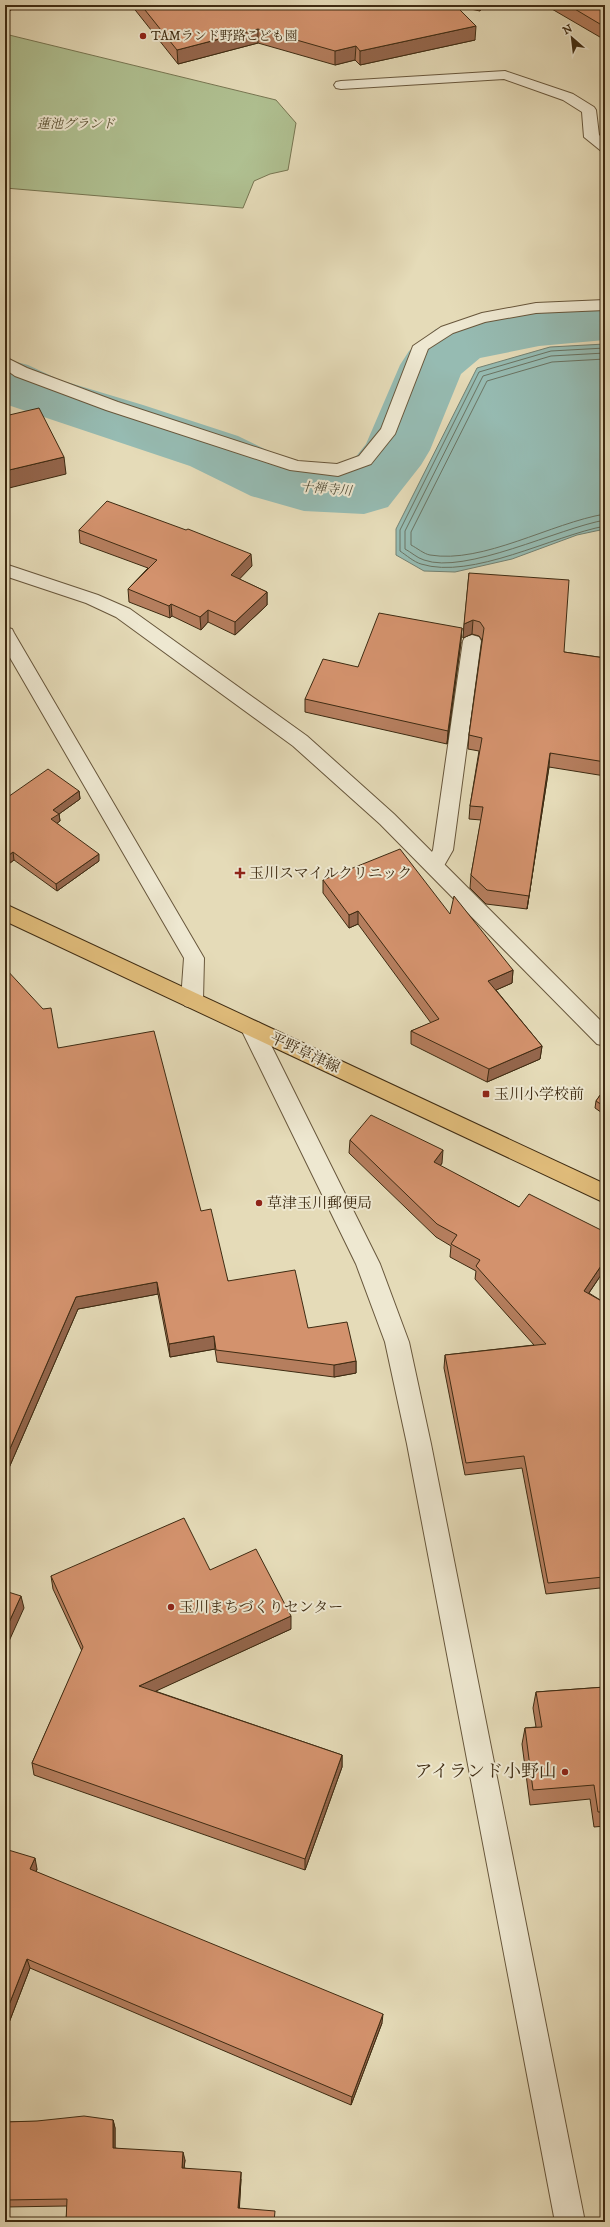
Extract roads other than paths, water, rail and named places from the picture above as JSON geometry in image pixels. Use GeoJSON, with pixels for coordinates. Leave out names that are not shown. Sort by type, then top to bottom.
{"type":"FeatureCollection","features":[{"type":"Feature","properties":{"kind":"main road","name":"平野草津線"},"geometry":{"type":"LineString","coordinates":[[5,912],[605,1194]]}},
{"type":"Feature","properties":{"kind":"street"},"geometry":{"type":"LineString","coordinates":[[341,85],[505,75],[568,97],[589,110],[592,137],[605,147]]}},
{"type":"Feature","properties":{"kind":"street"},"geometry":{"type":"LineString","coordinates":[[5,362],[21,372],[112,406],[296,466],[338,470],[365,460],[389,430],[421,346],[447,330],[482,318],[536,308],[605,305]]}},
{"type":"Feature","properties":{"kind":"street"},"geometry":{"type":"LineString","coordinates":[[5,570],[92,599],[130,617],[300,741],[387,819],[605,1038]]}},
{"type":"Feature","properties":{"kind":"street"},"geometry":{"type":"LineString","coordinates":[[5,633],[194,958],[192,1000]]}},
{"type":"Feature","properties":{"kind":"street"},"geometry":{"type":"LineString","coordinates":[[434,866],[443,850],[472,641]]}},
{"type":"Feature","properties":{"kind":"street"},"geometry":{"type":"LineString","coordinates":[[252,1029],[368,1264],[396,1342],[420,1452],[570,2222]]}},
{"type":"Feature","properties":{"kind":"water"},"geometry":{"type":"Polygon","coordinates":[[[605,344],[605,529],[577,535],[512,559],[455,572],[424,571],[396,555],[396,529],[477,368],[550,347],[605,344]]]}},
{"type":"Feature","properties":{"kind":"waterway","name":"十禅寺川"},"geometry":{"type":"LineString","coordinates":[[5,379],[37,394],[120,419],[214,451],[275,481],[304,489],[364,492],[397,450],[432,365],[459,343],[539,327],[605,321]]}},
{"type":"Feature","properties":{"kind":"place","name":"TAMランド野路こども園"},"geometry":{"type":"Point","coordinates":[143,36]}},
{"type":"Feature","properties":{"kind":"place","name":"玉川スマイルクリニック"},"geometry":{"type":"Point","coordinates":[240,873]}},
{"type":"Feature","properties":{"kind":"place","name":"玉川小学校前"},"geometry":{"type":"Point","coordinates":[486,1094]}},
{"type":"Feature","properties":{"kind":"place","name":"草津玉川郵便局"},"geometry":{"type":"Point","coordinates":[259,1203]}},
{"type":"Feature","properties":{"kind":"place","name":"玉川まちづくりセンター"},"geometry":{"type":"Point","coordinates":[171,1607]}},
{"type":"Feature","properties":{"kind":"place","name":"アイランド小野山"},"geometry":{"type":"Point","coordinates":[565,1772]}},
{"type":"Feature","properties":{"kind":"park label","name":"蓮池グランド"},"geometry":{"type":"Point","coordinates":[76,124]}}]}
